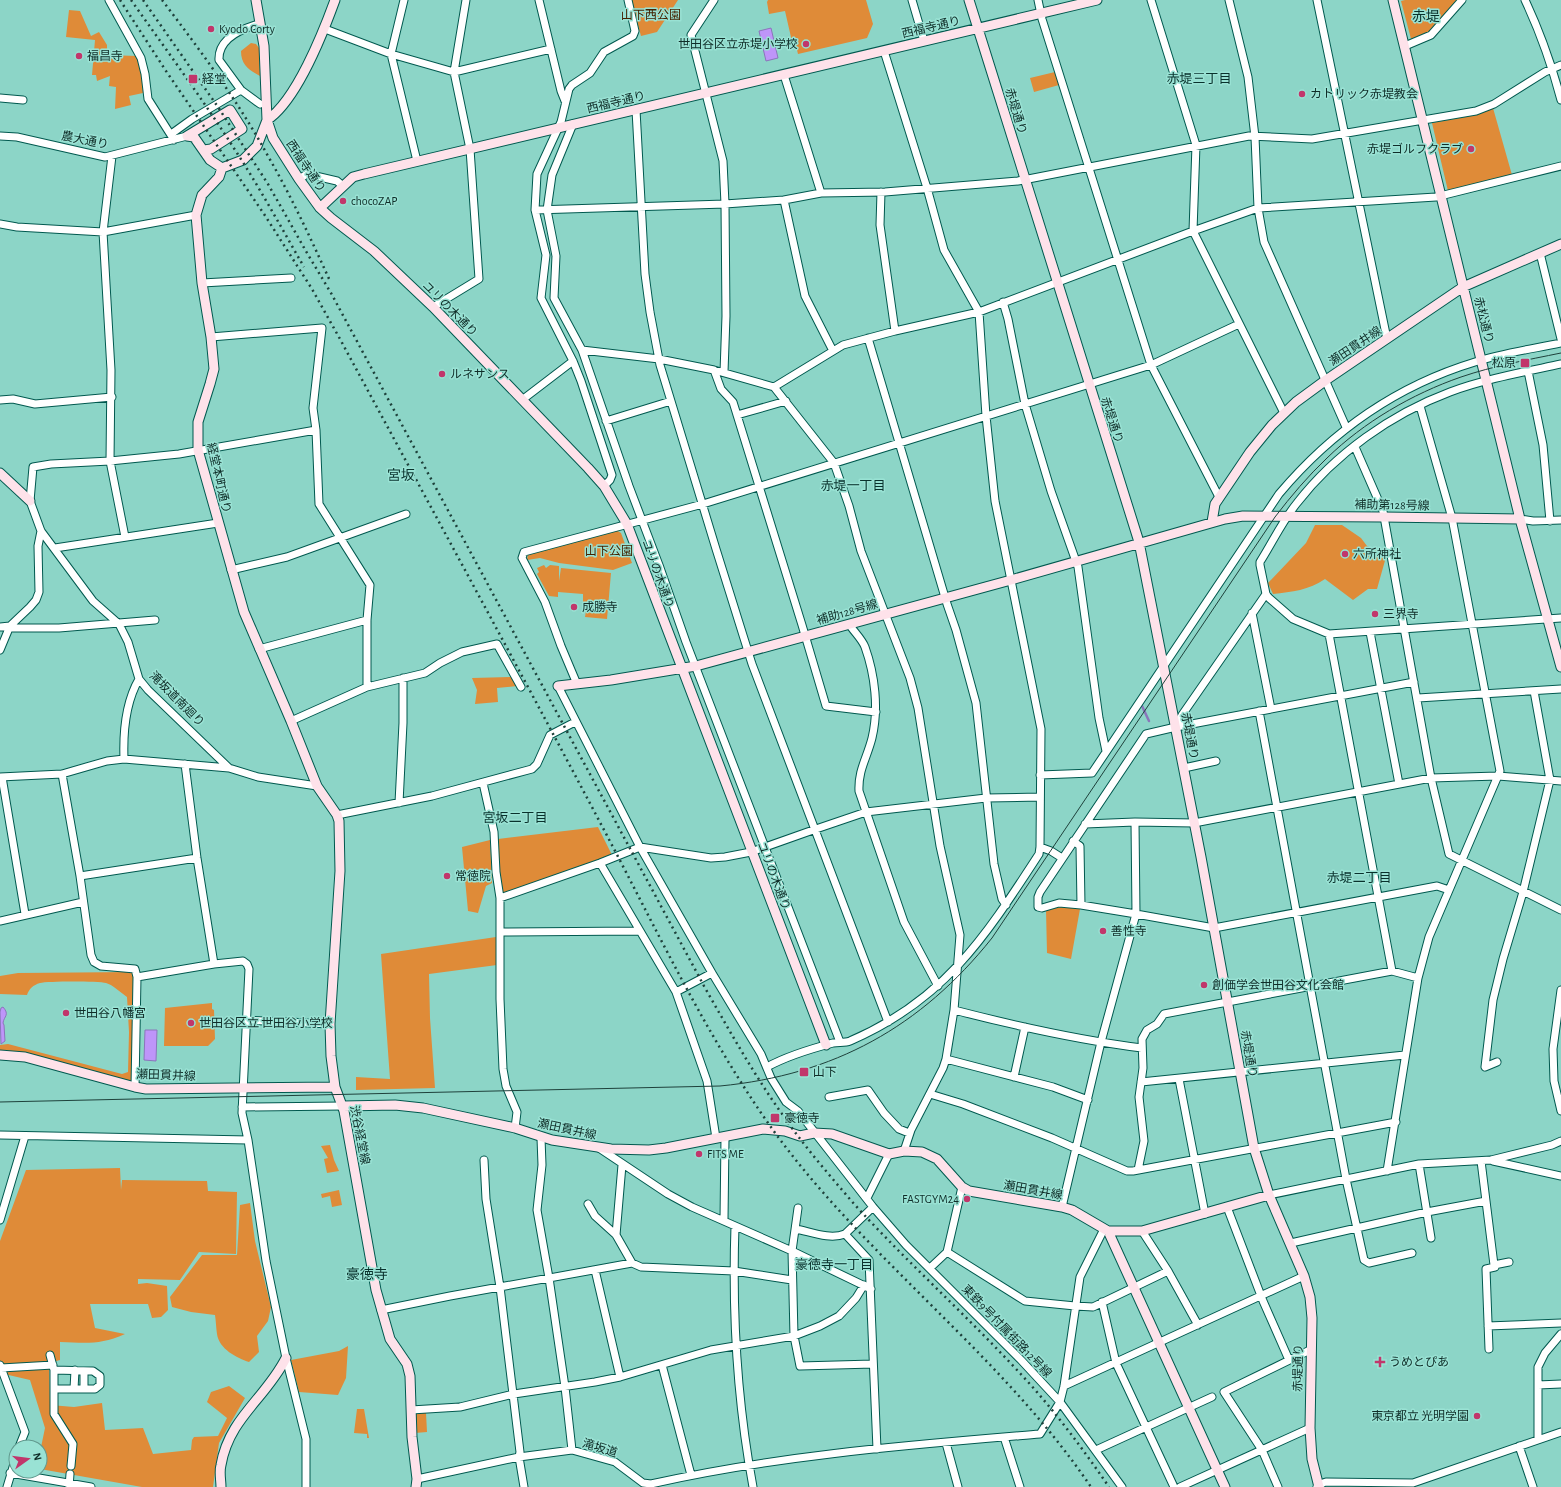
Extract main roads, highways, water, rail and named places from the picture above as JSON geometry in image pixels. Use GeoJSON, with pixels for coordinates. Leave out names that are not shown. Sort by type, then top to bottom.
{"type":"FeatureCollection","features":[{"type":"Feature","properties":{"kind":"waterway"},"geometry":{"type":"LineString","coordinates":[[1142,706],[1149,721]]}},
{"type":"Feature","properties":{"kind":"tram line"},"geometry":{"type":"LineString","coordinates":[[0,1102],[720,1086],[762,1080],[801,1071],[837,1058],[872,1041],[905,1021],[936,997],[965,969],[992,938],[1275,517],[1287,501],[1320,465],[1341,445],[1373,421],[1390,410],[1425,392],[1461,377],[1485,370],[1561,353]]}},
{"type":"Feature","properties":{"kind":"railway"},"geometry":{"type":"LineString","coordinates":[[120,0],[166,71],[264,214],[312,289],[538,706],[683,982],[726,1058],[749,1094],[773,1130],[810,1177],[891,1265],[1017,1393],[1055,1439],[1091,1487]]}},
{"type":"Feature","properties":{"kind":"railway"},"geometry":{"type":"LineString","coordinates":[[131,0],[224,134],[254,181],[304,267]]}},
{"type":"Feature","properties":{"kind":"railway"},"geometry":{"type":"LineString","coordinates":[[143,0],[218,107],[268,184],[331,293],[704,986],[761,1083],[799,1138],[817,1161],[855,1205],[895,1247],[977,1328],[1030,1384],[1088,1456],[1109,1487]]}},
{"type":"Feature","properties":{"kind":"railway"},"geometry":{"type":"LineString","coordinates":[[162,0],[218,76],[244,115],[293,202],[330,281]]}},
{"type":"Feature","properties":{"kind":"place","name":"Kyodo Corty"},"geometry":{"type":"Point","coordinates":[211,29]}},
{"type":"Feature","properties":{"kind":"place","name":"世田谷区立赤堤小学校"},"geometry":{"type":"Point","coordinates":[806,44]}},
{"type":"Feature","properties":{"kind":"place","name":"福昌寺"},"geometry":{"type":"Point","coordinates":[79,56]}},
{"type":"Feature","properties":{"kind":"place","name":"経堂"},"geometry":{"type":"Point","coordinates":[193,79]}},
{"type":"Feature","properties":{"kind":"place","name":"カトリック赤堤教会"},"geometry":{"type":"Point","coordinates":[1302,94]}},
{"type":"Feature","properties":{"kind":"place","name":"赤堤ゴルフクラブ"},"geometry":{"type":"Point","coordinates":[1471,149]}},
{"type":"Feature","properties":{"kind":"place","name":"chocoZAP"},"geometry":{"type":"Point","coordinates":[343,201]}},
{"type":"Feature","properties":{"kind":"place","name":"松原"},"geometry":{"type":"Point","coordinates":[1525,363]}},
{"type":"Feature","properties":{"kind":"place","name":"ルネサンス"},"geometry":{"type":"Point","coordinates":[442,374]}},
{"type":"Feature","properties":{"kind":"place","name":"六所神社"},"geometry":{"type":"Point","coordinates":[1345,554]}},
{"type":"Feature","properties":{"kind":"place","name":"成勝寺"},"geometry":{"type":"Point","coordinates":[574,607]}},
{"type":"Feature","properties":{"kind":"place","name":"三界寺"},"geometry":{"type":"Point","coordinates":[1375,614]}},
{"type":"Feature","properties":{"kind":"place","name":"常徳院"},"geometry":{"type":"Point","coordinates":[447,876]}},
{"type":"Feature","properties":{"kind":"place","name":"善性寺"},"geometry":{"type":"Point","coordinates":[1103,931]}},
{"type":"Feature","properties":{"kind":"place","name":"創価学会世田谷文化会館"},"geometry":{"type":"Point","coordinates":[1204,985]}},
{"type":"Feature","properties":{"kind":"place","name":"世田谷八幡宮"},"geometry":{"type":"Point","coordinates":[66,1013]}},
{"type":"Feature","properties":{"kind":"place","name":"世田谷区立 世田谷小学校"},"geometry":{"type":"Point","coordinates":[191,1023]}},
{"type":"Feature","properties":{"kind":"place","name":"山下"},"geometry":{"type":"Point","coordinates":[804,1072]}},
{"type":"Feature","properties":{"kind":"place","name":"豪徳寺"},"geometry":{"type":"Point","coordinates":[775,1118]}},
{"type":"Feature","properties":{"kind":"place","name":"FITS ME"},"geometry":{"type":"Point","coordinates":[699,1154]}},
{"type":"Feature","properties":{"kind":"place","name":"FASTGYM24"},"geometry":{"type":"Point","coordinates":[967,1199]}},
{"type":"Feature","properties":{"kind":"place","name":"うめとぴあ"},"geometry":{"type":"Point","coordinates":[1380,1362]}},
{"type":"Feature","properties":{"kind":"place","name":"東京都立 光明学園"},"geometry":{"type":"Point","coordinates":[1477,1416]}},
{"type":"Feature","properties":{"kind":"district","name":"赤堤"},"geometry":{"type":"Point","coordinates":[1426,17]}},
{"type":"Feature","properties":{"kind":"district","name":"赤堤三丁目"},"geometry":{"type":"Point","coordinates":[1199,79]}},
{"type":"Feature","properties":{"kind":"district","name":"宮坂"},"geometry":{"type":"Point","coordinates":[401,476]}},
{"type":"Feature","properties":{"kind":"district","name":"赤堤一丁目"},"geometry":{"type":"Point","coordinates":[853,486]}},
{"type":"Feature","properties":{"kind":"district","name":"宮坂二丁目"},"geometry":{"type":"Point","coordinates":[515,818]}},
{"type":"Feature","properties":{"kind":"district","name":"赤堤二丁目"},"geometry":{"type":"Point","coordinates":[1359,878]}},
{"type":"Feature","properties":{"kind":"district","name":"豪徳寺一丁目"},"geometry":{"type":"Point","coordinates":[834,1265]}},
{"type":"Feature","properties":{"kind":"district","name":"豪徳寺"},"geometry":{"type":"Point","coordinates":[367,1275]}},
{"type":"Feature","properties":{"kind":"park label","name":"山下西公園"},"geometry":{"type":"Point","coordinates":[651,15]}},
{"type":"Feature","properties":{"kind":"park label","name":"山下公園"},"geometry":{"type":"Point","coordinates":[609,551]}}]}
